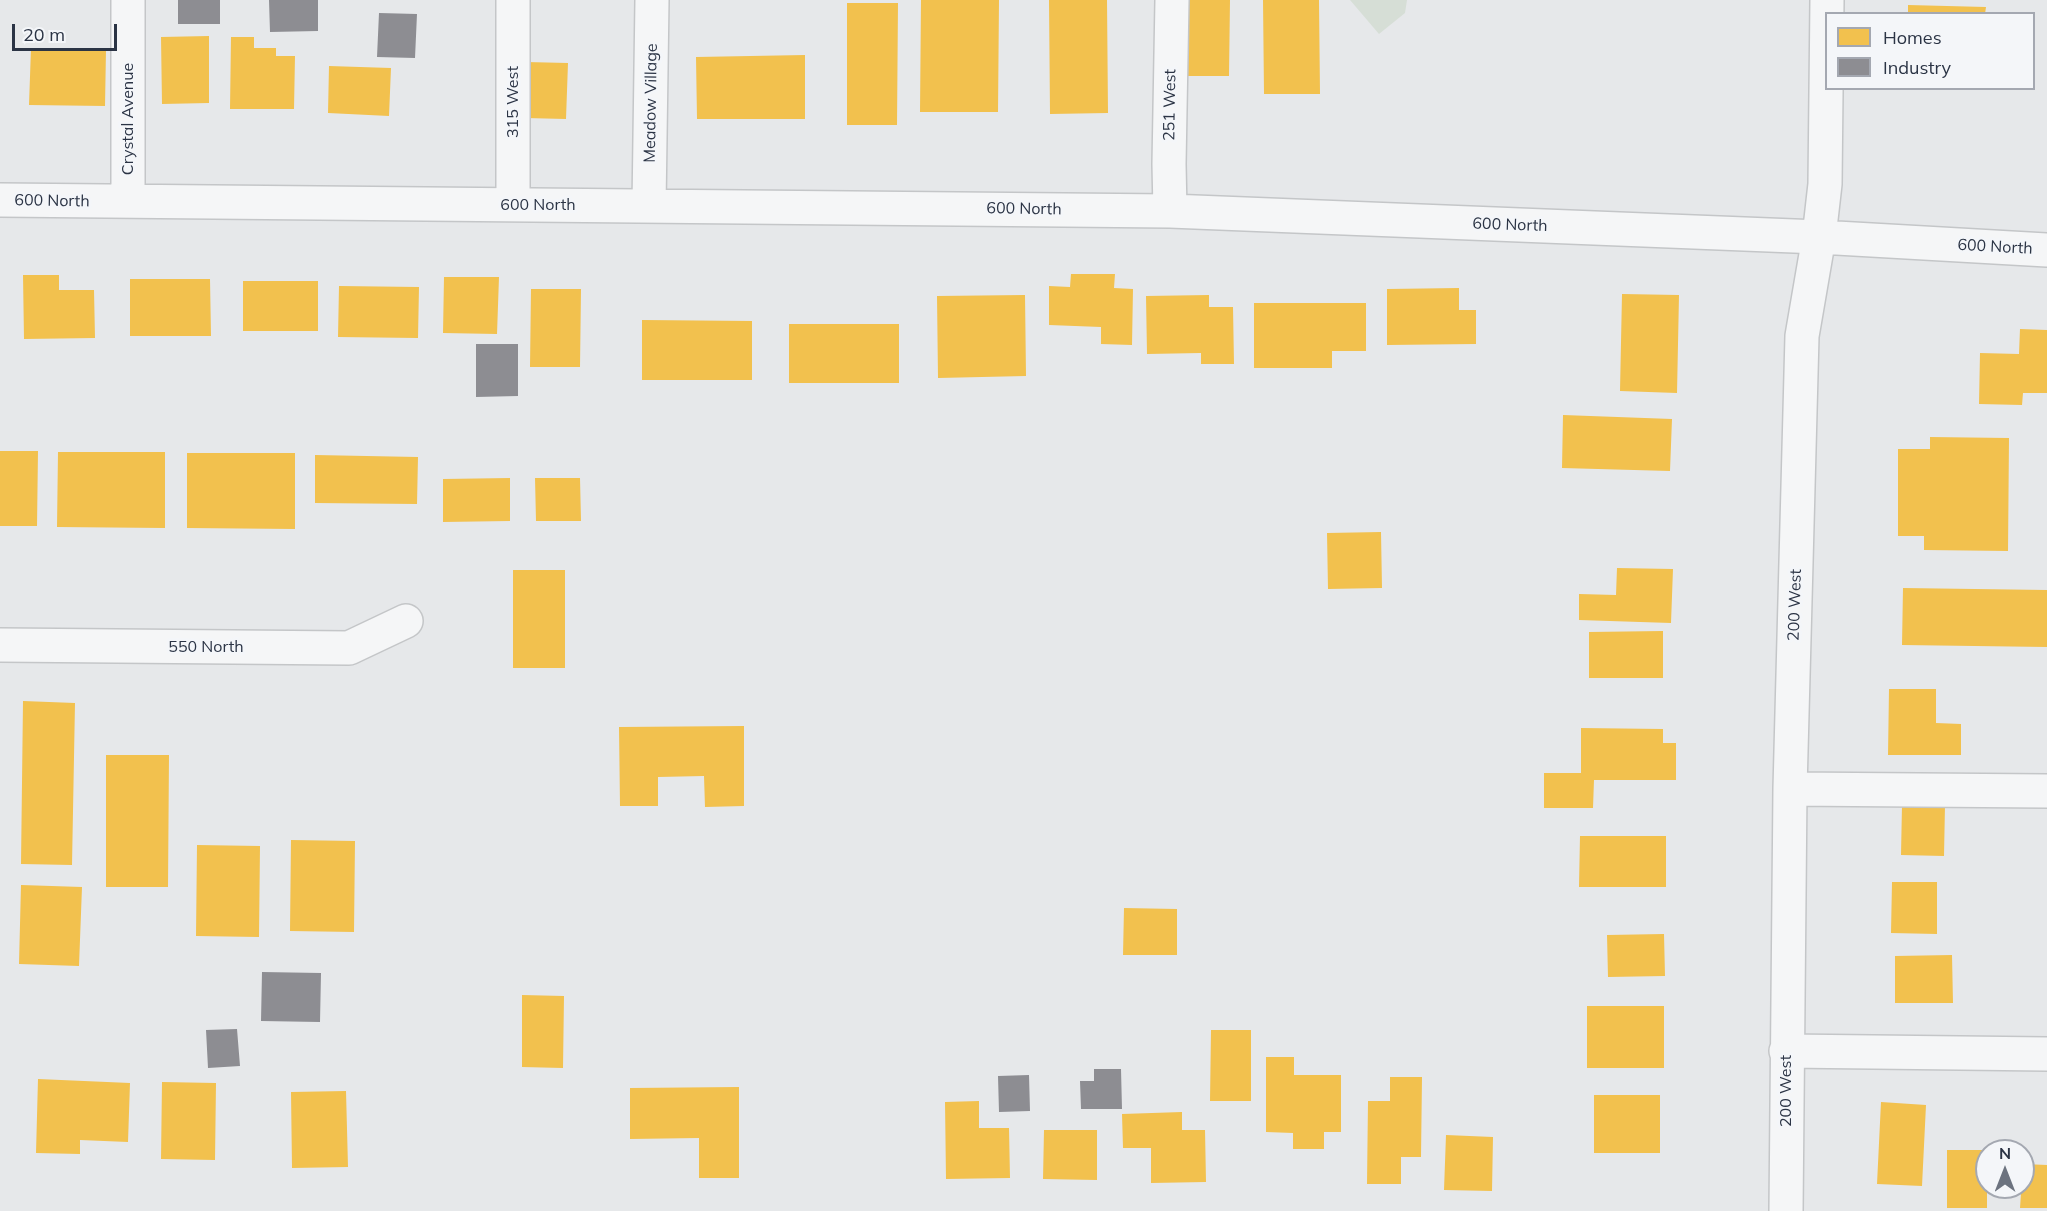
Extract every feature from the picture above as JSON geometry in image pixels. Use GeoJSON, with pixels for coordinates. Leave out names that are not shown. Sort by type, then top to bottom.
{"type":"FeatureCollection","features":[{"type":"Feature","properties":{"kind":"street","name":"Crystal Avenue"},"geometry":{"type":"LineString","coordinates":[[128,0],[128,201]]}},
{"type":"Feature","properties":{"kind":"street","name":"315 West"},"geometry":{"type":"LineString","coordinates":[[513,0],[513,205]]}},
{"type":"Feature","properties":{"kind":"street","name":"Meadow Village"},"geometry":{"type":"LineString","coordinates":[[649,206],[652,0]]}},
{"type":"Feature","properties":{"kind":"street","name":"251 West"},"geometry":{"type":"LineString","coordinates":[[1170,211],[1172,0]]}},
{"type":"Feature","properties":{"kind":"street","name":"200 West"},"geometry":{"type":"LineString","coordinates":[[1786,1211],[1790,789],[1802,336],[1819,237],[1825,184],[1826,90]]}},
{"type":"Feature","properties":{"kind":"street","name":"600 North"},"geometry":{"type":"LineString","coordinates":[[0,200],[1170,211],[1819,237],[2047,250]]}},
{"type":"Feature","properties":{"kind":"street","name":"550 North"},"geometry":{"type":"LineString","coordinates":[[0,645],[349,648],[406,621]]}},
{"type":"Feature","properties":{"kind":"street"},"geometry":{"type":"LineString","coordinates":[[1790,789],[2047,790]]}},
{"type":"Feature","properties":{"kind":"street"},"geometry":{"type":"LineString","coordinates":[[1786,1051],[2047,1054]]}},
{"type":"Feature","properties":{"kind":"shaded area"},"geometry":{"type":"Polygon","coordinates":[[[1350,0],[1407,0],[1405,13],[1379,34],[1350,0]]]}},
{"type":"Feature","properties":{"kind":"building: Homes"},"geometry":{"type":"Polygon","coordinates":[[[921,0],[999,0],[998,112],[920,112],[921,0]]]}},
{"type":"Feature","properties":{"kind":"building: Homes"},"geometry":{"type":"Polygon","coordinates":[[[1049,0],[1107,0],[1108,113],[1050,114],[1049,0]]]}},
{"type":"Feature","properties":{"kind":"building: Homes"},"geometry":{"type":"Polygon","coordinates":[[[1187,0],[1230,0],[1229,76],[1187,76],[1187,0]]]}},
{"type":"Feature","properties":{"kind":"building: Homes"},"geometry":{"type":"Polygon","coordinates":[[[1263,0],[1319,0],[1320,94],[1264,94],[1263,0]]]}},
{"type":"Feature","properties":{"kind":"building: Homes"},"geometry":{"type":"Polygon","coordinates":[[[847,3],[898,3],[897,125],[847,125],[847,3]]]}},
{"type":"Feature","properties":{"kind":"building: Homes"},"geometry":{"type":"Polygon","coordinates":[[[1908,5],[1986,7],[1985,12],[1908,12],[1908,5]]]}},
{"type":"Feature","properties":{"kind":"building: Homes"},"geometry":{"type":"Polygon","coordinates":[[[209,36],[209,103],[162,104],[161,37],[209,36]]]}},
{"type":"Feature","properties":{"kind":"building: Homes"},"geometry":{"type":"Polygon","coordinates":[[[231,37],[254,37],[254,48],[276,48],[276,56],[295,56],[294,109],[230,109],[231,37]]]}},
{"type":"Feature","properties":{"kind":"building: Homes"},"geometry":{"type":"Polygon","coordinates":[[[31,48],[106,50],[105,106],[29,105],[31,48]]]}},
{"type":"Feature","properties":{"kind":"building: Homes"},"geometry":{"type":"Polygon","coordinates":[[[805,55],[805,119],[697,119],[696,57],[805,55]]]}},
{"type":"Feature","properties":{"kind":"building: Homes"},"geometry":{"type":"Polygon","coordinates":[[[526,62],[568,63],[566,119],[525,118],[526,62]]]}},
{"type":"Feature","properties":{"kind":"building: Homes"},"geometry":{"type":"Polygon","coordinates":[[[329,66],[391,68],[389,116],[328,113],[329,66]]]}},
{"type":"Feature","properties":{"kind":"building: Homes"},"geometry":{"type":"Polygon","coordinates":[[[1071,274],[1115,274],[1114,288],[1133,289],[1132,345],[1101,344],[1101,327],[1049,325],[1049,286],[1070,287],[1071,274]]]}},
{"type":"Feature","properties":{"kind":"building: Homes"},"geometry":{"type":"Polygon","coordinates":[[[23,275],[59,275],[59,290],[94,290],[95,338],[24,339],[23,275]]]}},
{"type":"Feature","properties":{"kind":"building: Homes"},"geometry":{"type":"Polygon","coordinates":[[[444,277],[499,277],[497,334],[443,333],[444,277]]]}},
{"type":"Feature","properties":{"kind":"building: Homes"},"geometry":{"type":"Polygon","coordinates":[[[130,279],[210,279],[211,336],[130,336],[130,279]]]}},
{"type":"Feature","properties":{"kind":"building: Homes"},"geometry":{"type":"Polygon","coordinates":[[[243,281],[318,281],[318,331],[243,331],[243,281]]]}},
{"type":"Feature","properties":{"kind":"building: Homes"},"geometry":{"type":"Polygon","coordinates":[[[339,286],[419,287],[418,338],[338,337],[339,286]]]}},
{"type":"Feature","properties":{"kind":"building: Homes"},"geometry":{"type":"Polygon","coordinates":[[[1459,288],[1459,310],[1476,310],[1476,344],[1387,345],[1387,289],[1459,288]]]}},
{"type":"Feature","properties":{"kind":"building: Homes"},"geometry":{"type":"Polygon","coordinates":[[[531,289],[581,289],[580,367],[530,367],[531,289]]]}},
{"type":"Feature","properties":{"kind":"building: Homes"},"geometry":{"type":"Polygon","coordinates":[[[1622,294],[1679,295],[1677,393],[1620,391],[1622,294]]]}},
{"type":"Feature","properties":{"kind":"building: Homes"},"geometry":{"type":"Polygon","coordinates":[[[1025,295],[1026,376],[938,378],[937,296],[1025,295]]]}},
{"type":"Feature","properties":{"kind":"building: Homes"},"geometry":{"type":"Polygon","coordinates":[[[1209,295],[1209,307],[1233,307],[1234,364],[1201,364],[1201,353],[1147,354],[1146,296],[1209,295]]]}},
{"type":"Feature","properties":{"kind":"building: Homes"},"geometry":{"type":"Polygon","coordinates":[[[1254,303],[1366,303],[1366,351],[1332,351],[1332,368],[1254,368],[1254,303]]]}},
{"type":"Feature","properties":{"kind":"building: Homes"},"geometry":{"type":"Polygon","coordinates":[[[642,320],[752,321],[752,380],[642,380],[642,320]]]}},
{"type":"Feature","properties":{"kind":"building: Homes"},"geometry":{"type":"Polygon","coordinates":[[[789,324],[899,324],[899,383],[789,383],[789,324]]]}},
{"type":"Feature","properties":{"kind":"building: Homes"},"geometry":{"type":"Polygon","coordinates":[[[2020,329],[2047,330],[2047,393],[2023,393],[2022,405],[1979,404],[1980,353],[2019,354],[2020,329]]]}},
{"type":"Feature","properties":{"kind":"building: Homes"},"geometry":{"type":"Polygon","coordinates":[[[1563,415],[1672,419],[1670,471],[1562,468],[1563,415]]]}},
{"type":"Feature","properties":{"kind":"building: Homes"},"geometry":{"type":"Polygon","coordinates":[[[1930,437],[2009,438],[2008,551],[1924,550],[1924,536],[1898,536],[1898,449],[1930,449],[1930,437]]]}},
{"type":"Feature","properties":{"kind":"building: Homes"},"geometry":{"type":"Polygon","coordinates":[[[0,451],[38,451],[37,526],[0,526],[0,451]]]}},
{"type":"Feature","properties":{"kind":"building: Homes"},"geometry":{"type":"Polygon","coordinates":[[[58,452],[165,452],[165,528],[57,527],[58,452]]]}},
{"type":"Feature","properties":{"kind":"building: Homes"},"geometry":{"type":"Polygon","coordinates":[[[187,453],[295,453],[295,529],[187,528],[187,453]]]}},
{"type":"Feature","properties":{"kind":"building: Homes"},"geometry":{"type":"Polygon","coordinates":[[[315,455],[418,457],[417,504],[315,503],[315,455]]]}},
{"type":"Feature","properties":{"kind":"building: Homes"},"geometry":{"type":"Polygon","coordinates":[[[510,478],[510,521],[443,522],[443,479],[510,478]]]}},
{"type":"Feature","properties":{"kind":"building: Homes"},"geometry":{"type":"Polygon","coordinates":[[[535,478],[580,478],[581,521],[536,521],[535,478]]]}},
{"type":"Feature","properties":{"kind":"building: Homes"},"geometry":{"type":"Polygon","coordinates":[[[1381,532],[1382,588],[1328,589],[1327,533],[1381,532]]]}},
{"type":"Feature","properties":{"kind":"building: Homes"},"geometry":{"type":"Polygon","coordinates":[[[1617,568],[1673,569],[1671,623],[1579,620],[1579,594],[1616,595],[1617,568]]]}},
{"type":"Feature","properties":{"kind":"building: Homes"},"geometry":{"type":"Polygon","coordinates":[[[513,570],[565,570],[565,668],[513,668],[513,570]]]}},
{"type":"Feature","properties":{"kind":"building: Homes"},"geometry":{"type":"Polygon","coordinates":[[[1903,588],[2047,590],[2047,647],[1902,645],[1903,588]]]}},
{"type":"Feature","properties":{"kind":"building: Homes"},"geometry":{"type":"Polygon","coordinates":[[[1663,631],[1663,678],[1589,678],[1589,632],[1663,631]]]}},
{"type":"Feature","properties":{"kind":"building: Homes"},"geometry":{"type":"Polygon","coordinates":[[[1889,689],[1936,689],[1936,723],[1961,724],[1961,755],[1888,755],[1889,689]]]}},
{"type":"Feature","properties":{"kind":"building: Homes"},"geometry":{"type":"Polygon","coordinates":[[[23,701],[75,703],[72,865],[21,864],[23,701]]]}},
{"type":"Feature","properties":{"kind":"building: Homes"},"geometry":{"type":"Polygon","coordinates":[[[744,726],[744,806],[705,807],[704,776],[658,777],[658,806],[620,806],[619,727],[744,726]]]}},
{"type":"Feature","properties":{"kind":"building: Homes"},"geometry":{"type":"Polygon","coordinates":[[[1581,728],[1663,729],[1663,743],[1676,743],[1676,780],[1594,780],[1593,808],[1544,808],[1544,773],[1581,773],[1581,728]]]}},
{"type":"Feature","properties":{"kind":"building: Homes"},"geometry":{"type":"Polygon","coordinates":[[[106,755],[169,755],[168,887],[106,887],[106,755]]]}},
{"type":"Feature","properties":{"kind":"building: Homes"},"geometry":{"type":"Polygon","coordinates":[[[1902,805],[1945,805],[1944,856],[1901,855],[1902,805]]]}},
{"type":"Feature","properties":{"kind":"building: Homes"},"geometry":{"type":"Polygon","coordinates":[[[1580,836],[1666,836],[1666,887],[1579,887],[1580,836]]]}},
{"type":"Feature","properties":{"kind":"building: Homes"},"geometry":{"type":"Polygon","coordinates":[[[291,840],[355,841],[354,932],[290,931],[291,840]]]}},
{"type":"Feature","properties":{"kind":"building: Homes"},"geometry":{"type":"Polygon","coordinates":[[[197,845],[260,846],[259,937],[196,936],[197,845]]]}},
{"type":"Feature","properties":{"kind":"building: Homes"},"geometry":{"type":"Polygon","coordinates":[[[1892,882],[1937,882],[1937,934],[1891,933],[1892,882]]]}},
{"type":"Feature","properties":{"kind":"building: Homes"},"geometry":{"type":"Polygon","coordinates":[[[21,885],[82,887],[79,966],[19,964],[21,885]]]}},
{"type":"Feature","properties":{"kind":"building: Homes"},"geometry":{"type":"Polygon","coordinates":[[[1124,908],[1177,909],[1177,955],[1123,955],[1124,908]]]}},
{"type":"Feature","properties":{"kind":"building: Homes"},"geometry":{"type":"Polygon","coordinates":[[[1664,934],[1665,976],[1608,977],[1607,935],[1664,934]]]}},
{"type":"Feature","properties":{"kind":"building: Homes"},"geometry":{"type":"Polygon","coordinates":[[[1952,955],[1953,1003],[1895,1003],[1895,956],[1952,955]]]}},
{"type":"Feature","properties":{"kind":"building: Homes"},"geometry":{"type":"Polygon","coordinates":[[[522,995],[564,996],[563,1068],[522,1067],[522,995]]]}},
{"type":"Feature","properties":{"kind":"building: Homes"},"geometry":{"type":"Polygon","coordinates":[[[1587,1006],[1664,1006],[1664,1068],[1587,1068],[1587,1006]]]}},
{"type":"Feature","properties":{"kind":"building: Homes"},"geometry":{"type":"Polygon","coordinates":[[[1211,1030],[1251,1030],[1251,1101],[1210,1101],[1211,1030]]]}},
{"type":"Feature","properties":{"kind":"building: Homes"},"geometry":{"type":"Polygon","coordinates":[[[1266,1057],[1294,1057],[1294,1075],[1341,1075],[1341,1132],[1324,1132],[1324,1149],[1293,1149],[1293,1133],[1266,1132],[1266,1057]]]}},
{"type":"Feature","properties":{"kind":"building: Homes"},"geometry":{"type":"Polygon","coordinates":[[[1390,1077],[1422,1077],[1421,1157],[1401,1157],[1401,1184],[1367,1184],[1368,1101],[1390,1101],[1390,1077]]]}},
{"type":"Feature","properties":{"kind":"building: Homes"},"geometry":{"type":"Polygon","coordinates":[[[38,1079],[130,1083],[128,1142],[80,1140],[80,1154],[36,1153],[38,1079]]]}},
{"type":"Feature","properties":{"kind":"building: Homes"},"geometry":{"type":"Polygon","coordinates":[[[162,1082],[216,1083],[215,1160],[161,1159],[162,1082]]]}},
{"type":"Feature","properties":{"kind":"building: Homes"},"geometry":{"type":"Polygon","coordinates":[[[739,1087],[739,1178],[699,1178],[699,1138],[630,1139],[630,1088],[739,1087]]]}},
{"type":"Feature","properties":{"kind":"building: Homes"},"geometry":{"type":"Polygon","coordinates":[[[346,1091],[348,1167],[292,1168],[291,1092],[346,1091]]]}},
{"type":"Feature","properties":{"kind":"building: Homes"},"geometry":{"type":"Polygon","coordinates":[[[1594,1095],[1660,1095],[1660,1153],[1594,1153],[1594,1095]]]}},
{"type":"Feature","properties":{"kind":"building: Homes"},"geometry":{"type":"Polygon","coordinates":[[[979,1101],[979,1128],[1009,1128],[1010,1178],[946,1179],[945,1102],[979,1101]]]}},
{"type":"Feature","properties":{"kind":"building: Homes"},"geometry":{"type":"Polygon","coordinates":[[[1881,1102],[1926,1105],[1922,1186],[1877,1184],[1881,1102]]]}},
{"type":"Feature","properties":{"kind":"building: Homes"},"geometry":{"type":"Polygon","coordinates":[[[1182,1112],[1182,1130],[1205,1130],[1206,1182],[1151,1183],[1151,1148],[1123,1148],[1122,1114],[1182,1112]]]}},
{"type":"Feature","properties":{"kind":"building: Homes"},"geometry":{"type":"Polygon","coordinates":[[[1044,1130],[1097,1130],[1097,1180],[1043,1179],[1044,1130]]]}},
{"type":"Feature","properties":{"kind":"building: Homes"},"geometry":{"type":"Polygon","coordinates":[[[1446,1135],[1493,1137],[1492,1191],[1444,1190],[1446,1135]]]}},
{"type":"Feature","properties":{"kind":"building: Homes"},"geometry":{"type":"Polygon","coordinates":[[[1947,1150],[1975,1150],[1975,1199],[1987,1199],[1987,1208],[1947,1208],[1947,1150]]]}},
{"type":"Feature","properties":{"kind":"building: Homes"},"geometry":{"type":"Polygon","coordinates":[[[2035,1164],[2047,1165],[2047,1208],[2020,1208],[2021,1199],[2035,1199],[2035,1164]]]}},
{"type":"Feature","properties":{"kind":"building: Industry"},"geometry":{"type":"Polygon","coordinates":[[[178,0],[220,0],[220,24],[178,24],[178,0]]]}},
{"type":"Feature","properties":{"kind":"building: Industry"},"geometry":{"type":"Polygon","coordinates":[[[269,0],[318,0],[318,31],[270,32],[269,0]]]}},
{"type":"Feature","properties":{"kind":"building: Industry"},"geometry":{"type":"Polygon","coordinates":[[[379,13],[417,14],[415,58],[377,57],[379,13]]]}},
{"type":"Feature","properties":{"kind":"building: Industry"},"geometry":{"type":"Polygon","coordinates":[[[476,344],[518,344],[518,396],[476,397],[476,344]]]}},
{"type":"Feature","properties":{"kind":"building: Industry"},"geometry":{"type":"Polygon","coordinates":[[[262,972],[321,973],[320,1022],[261,1021],[262,972]]]}},
{"type":"Feature","properties":{"kind":"building: Industry"},"geometry":{"type":"Polygon","coordinates":[[[237,1029],[240,1066],[208,1068],[206,1030],[237,1029]]]}},
{"type":"Feature","properties":{"kind":"building: Industry"},"geometry":{"type":"Polygon","coordinates":[[[1094,1069],[1121,1069],[1122,1109],[1081,1109],[1080,1081],[1094,1081],[1094,1069]]]}},
{"type":"Feature","properties":{"kind":"building: Industry"},"geometry":{"type":"Polygon","coordinates":[[[1029,1075],[1030,1111],[999,1112],[998,1076],[1029,1075]]]}}]}
